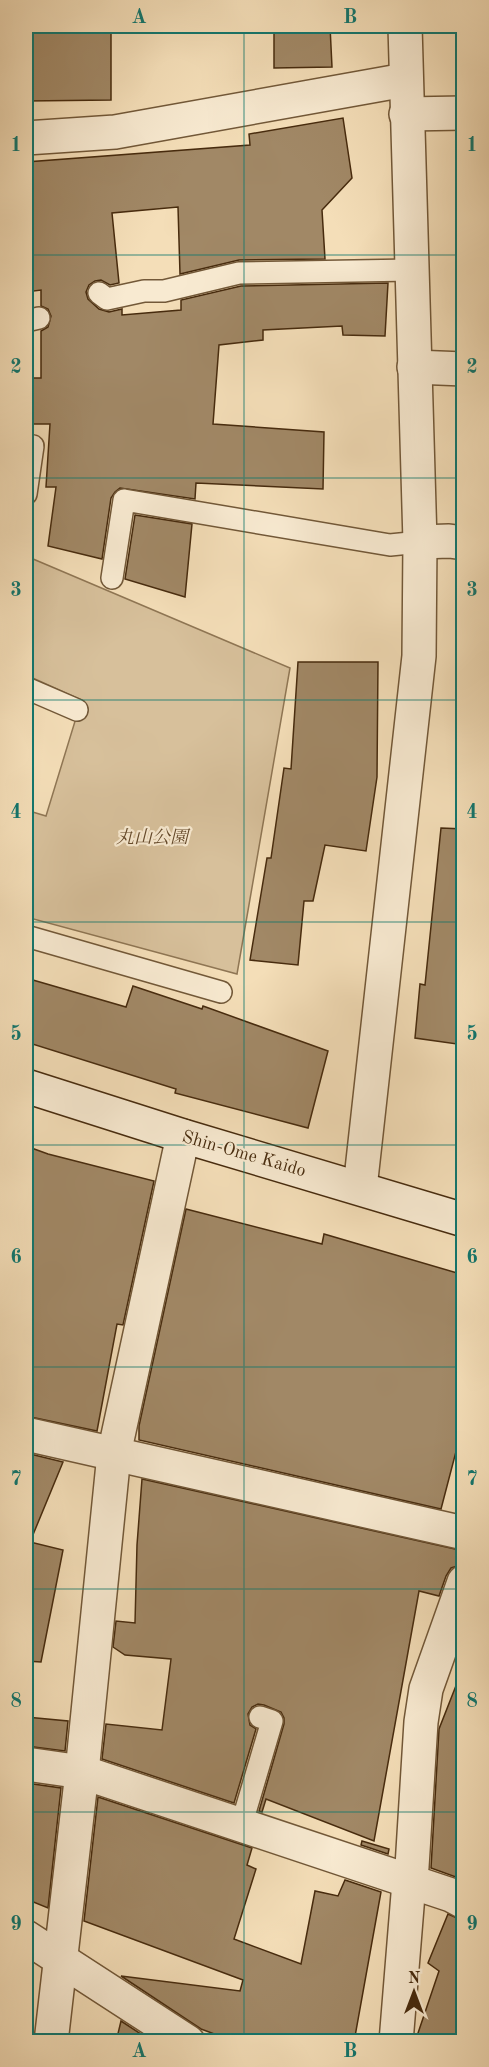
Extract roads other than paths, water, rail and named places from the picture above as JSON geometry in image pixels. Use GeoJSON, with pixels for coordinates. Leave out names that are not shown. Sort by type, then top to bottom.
{"type":"FeatureCollection","features":[{"type":"Feature","properties":{"kind":"street"},"geometry":{"type":"LineString","coordinates":[[360,1188],[419,656],[420,542],[405,26]]}},
{"type":"Feature","properties":{"kind":"street"},"geometry":{"type":"LineString","coordinates":[[26,138],[115,132],[405,80]]}},
{"type":"Feature","properties":{"kind":"street"},"geometry":{"type":"LineString","coordinates":[[406,114],[464,113]]}},
{"type":"Feature","properties":{"kind":"street"},"geometry":{"type":"LineString","coordinates":[[414,367],[464,369]]}},
{"type":"Feature","properties":{"kind":"street"},"geometry":{"type":"LineString","coordinates":[[420,542],[464,543]]}},
{"type":"Feature","properties":{"kind":"street","name":"Shin-Ome Kaido"},"geometry":{"type":"LineString","coordinates":[[26,1086],[183,1136],[464,1220]]}},
{"type":"Feature","properties":{"kind":"street"},"geometry":{"type":"LineString","coordinates":[[51,2042],[82,1772],[114,1454],[183,1136]]}},
{"type":"Feature","properties":{"kind":"street"},"geometry":{"type":"LineString","coordinates":[[26,1434],[464,1533]]}},
{"type":"Feature","properties":{"kind":"street"},"geometry":{"type":"LineString","coordinates":[[396,2042],[412,1867],[421,1722],[426,1689],[464,1582]]}},
{"type":"Feature","properties":{"kind":"street"},"geometry":{"type":"LineString","coordinates":[[26,1764],[82,1772],[451,1895],[464,1902]]}},
{"type":"Feature","properties":{"kind":"street"},"geometry":{"type":"LineString","coordinates":[[26,1937],[188,2042]]}},
{"type":"Feature","properties":{"kind":"lane"},"geometry":{"type":"LineString","coordinates":[[99,293],[107,299],[144,291],[164,291],[239,273],[411,270]]}},
{"type":"Feature","properties":{"kind":"lane"},"geometry":{"type":"LineString","coordinates":[[26,494],[33,446]]}},
{"type":"Feature","properties":{"kind":"lane"},"geometry":{"type":"LineString","coordinates":[[112,578],[124,500],[390,545],[420,542]]}},
{"type":"Feature","properties":{"kind":"lane"},"geometry":{"type":"LineString","coordinates":[[26,688],[77,710]]}},
{"type":"Feature","properties":{"kind":"lane"},"geometry":{"type":"LineString","coordinates":[[26,936],[221,992]]}},
{"type":"Feature","properties":{"kind":"lane"},"geometry":{"type":"LineString","coordinates":[[241,1826],[272,1721],[261,1717]]}},
{"type":"Feature","properties":{"kind":"park label","name":"丸山公園"},"geometry":{"type":"Point","coordinates":[152,838]}}]}
